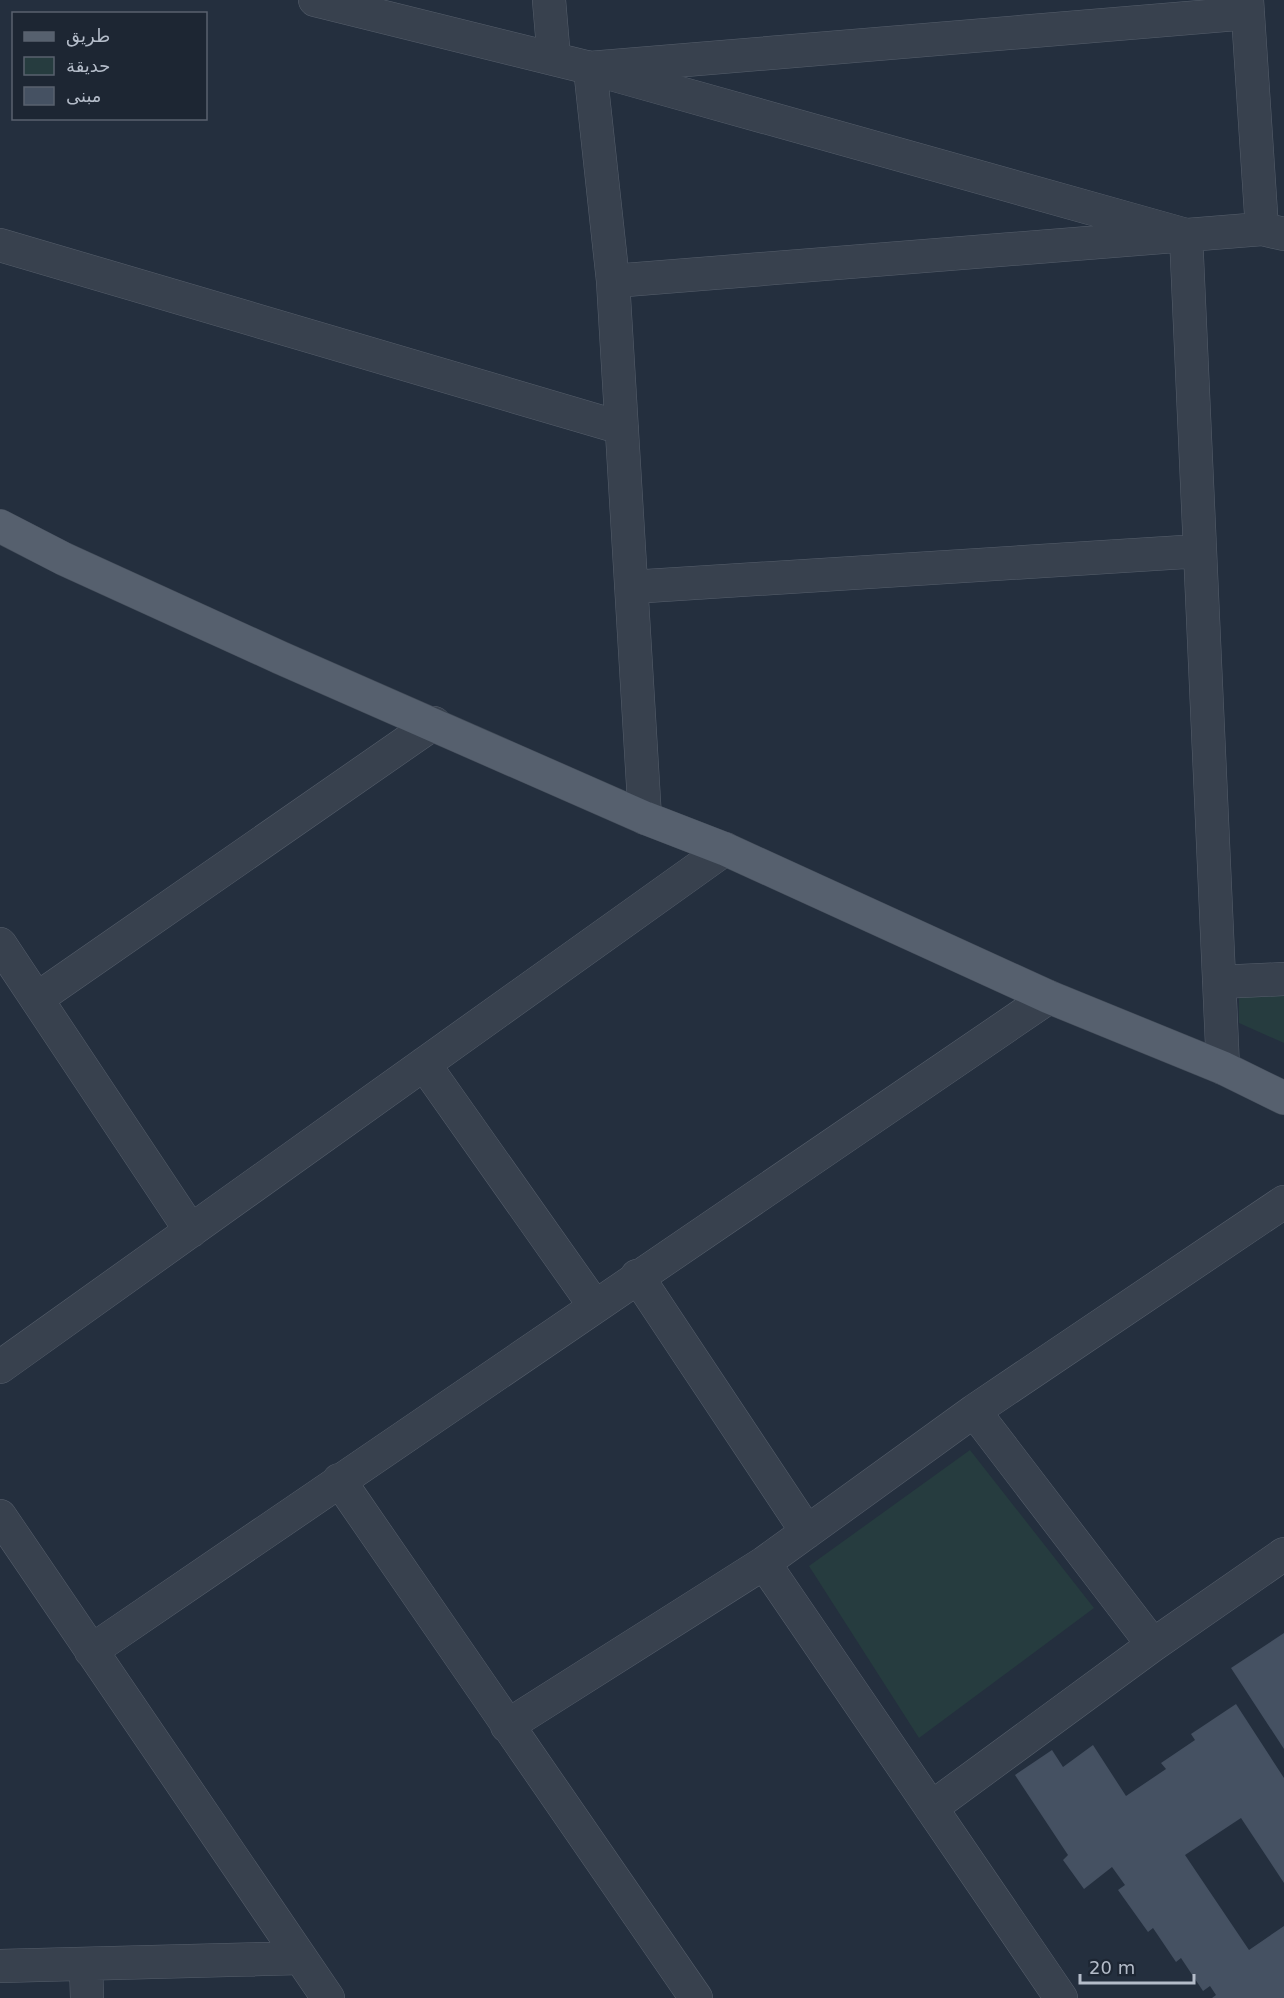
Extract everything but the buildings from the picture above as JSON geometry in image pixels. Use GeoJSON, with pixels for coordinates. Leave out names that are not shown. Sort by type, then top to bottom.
{"type":"FeatureCollection","features":[{"type":"Feature","properties":{"kind":"main road"},"geometry":{"type":"LineString","coordinates":[[0,526],[86,569],[281,658],[434,723],[645,818],[725,849],[1049,997],[1223,1068],[1284,1098]]}},
{"type":"Feature","properties":{"kind":"street"},"geometry":{"type":"LineString","coordinates":[[315,0],[590,68],[1186,235]]}},
{"type":"Feature","properties":{"kind":"street"},"geometry":{"type":"LineString","coordinates":[[549,0],[554,59]]}},
{"type":"Feature","properties":{"kind":"street"},"geometry":{"type":"LineString","coordinates":[[590,68],[1247,7],[1273,232],[1186,235],[613,281]]}},
{"type":"Feature","properties":{"kind":"street"},"geometry":{"type":"LineString","coordinates":[[590,68],[613,281],[645,818]]}},
{"type":"Feature","properties":{"kind":"street"},"geometry":{"type":"LineString","coordinates":[[1186,235],[1223,1068]]}},
{"type":"Feature","properties":{"kind":"street"},"geometry":{"type":"LineString","coordinates":[[0,245],[622,428]]}},
{"type":"Feature","properties":{"kind":"street"},"geometry":{"type":"LineString","coordinates":[[631,588],[1200,551]]}},
{"type":"Feature","properties":{"kind":"street"},"geometry":{"type":"LineString","coordinates":[[38,998],[434,723]]}},
{"type":"Feature","properties":{"kind":"street"},"geometry":{"type":"LineString","coordinates":[[0,1367],[725,849]]}},
{"type":"Feature","properties":{"kind":"street"},"geometry":{"type":"LineString","coordinates":[[0,944],[191,1231]]}},
{"type":"Feature","properties":{"kind":"street"},"geometry":{"type":"LineString","coordinates":[[1219,982],[1284,979]]}},
{"type":"Feature","properties":{"kind":"street"},"geometry":{"type":"LineString","coordinates":[[91,1651],[594,1305],[1049,997]]}},
{"type":"Feature","properties":{"kind":"street"},"geometry":{"type":"LineString","coordinates":[[424,1064],[594,1305]]}},
{"type":"Feature","properties":{"kind":"street"},"geometry":{"type":"LineString","coordinates":[[507,1726],[764,1563],[974,1411],[1284,1202]]}},
{"type":"Feature","properties":{"kind":"street"},"geometry":{"type":"LineString","coordinates":[[638,1276],[807,1532]]}},
{"type":"Feature","properties":{"kind":"street"},"geometry":{"type":"LineString","coordinates":[[974,1411],[1153,1645]]}},
{"type":"Feature","properties":{"kind":"street"},"geometry":{"type":"LineString","coordinates":[[339,1480],[696,1998]]}},
{"type":"Feature","properties":{"kind":"street"},"geometry":{"type":"LineString","coordinates":[[0,1516],[328,1998]]}},
{"type":"Feature","properties":{"kind":"street"},"geometry":{"type":"LineString","coordinates":[[931,1808],[1153,1645],[1284,1554]]}},
{"type":"Feature","properties":{"kind":"street"},"geometry":{"type":"LineString","coordinates":[[764,1563],[1061,1998]]}},
{"type":"Feature","properties":{"kind":"street"},"geometry":{"type":"LineString","coordinates":[[0,1966],[300,1958]]}},
{"type":"Feature","properties":{"kind":"street"},"geometry":{"type":"LineString","coordinates":[[86,1964],[87,1998]]}},
{"type":"Feature","properties":{"kind":"green space"},"geometry":{"type":"Polygon","coordinates":[[[1284,996],[1284,1043],[1239,1023],[1239,997],[1284,996]]]}},
{"type":"Feature","properties":{"kind":"green space"},"geometry":{"type":"Polygon","coordinates":[[[970,1450],[1094,1608],[919,1738],[809,1566],[970,1450]]]}}]}
